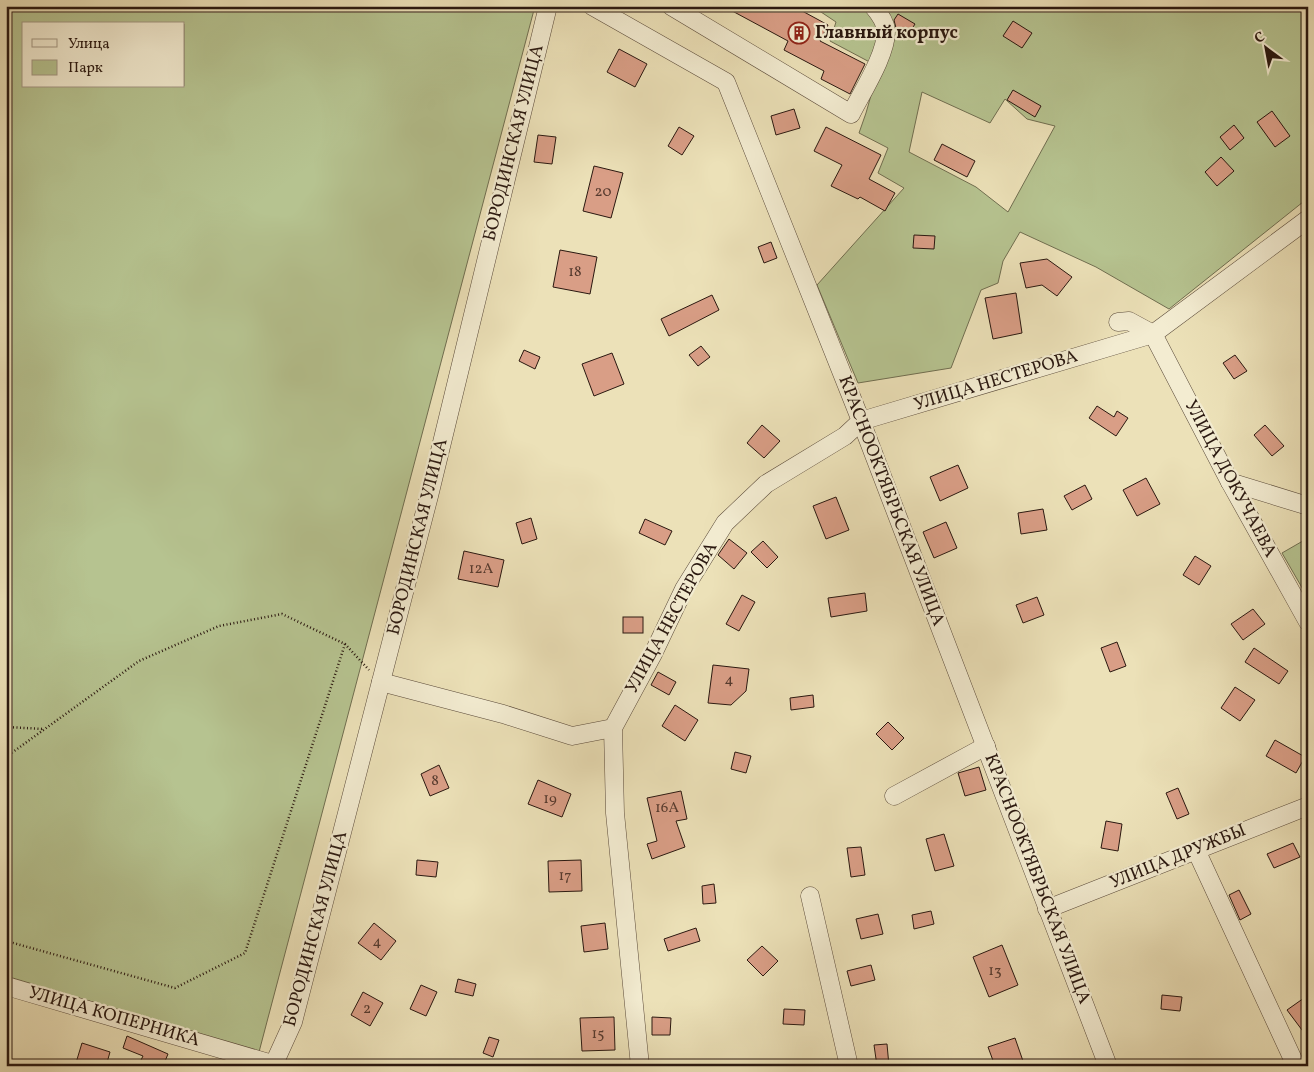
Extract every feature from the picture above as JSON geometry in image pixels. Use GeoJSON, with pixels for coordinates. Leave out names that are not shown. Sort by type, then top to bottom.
{"type":"FeatureCollection","features":[{"type":"Feature","properties":{"kind":"street","name":"БОРОДИНСКАЯ УЛИЦА"},"geometry":{"type":"LineString","coordinates":[[275,1065],[292,1022],[429,496],[548,6]]}},
{"type":"Feature","properties":{"kind":"street","name":"КРАСНООКТЯБРЬСКАЯ УЛИЦА"},"geometry":{"type":"LineString","coordinates":[[592,6],[726,82],[861,421],[1108,1066]]}},
{"type":"Feature","properties":{"kind":"street"},"geometry":{"type":"LineString","coordinates":[[671,6],[851,114],[882,54],[886,29],[879,12],[872,6]]}},
{"type":"Feature","properties":{"kind":"street","name":"УЛИЦА НЕСТЕРОВА"},"geometry":{"type":"LineString","coordinates":[[640,1066],[615,813],[613,728],[653,654],[684,589],[725,522],[766,484],[845,436],[861,421],[1153,334],[1308,219]]}},
{"type":"Feature","properties":{"kind":"street"},"geometry":{"type":"LineString","coordinates":[[1118,322],[1129,321],[1153,334]]}},
{"type":"Feature","properties":{"kind":"street","name":"УЛИЦА ДОКУЧАЕВА"},"geometry":{"type":"LineString","coordinates":[[1153,334],[1230,482],[1308,622]]}},
{"type":"Feature","properties":{"kind":"street"},"geometry":{"type":"LineString","coordinates":[[1230,482],[1308,506]]}},
{"type":"Feature","properties":{"kind":"street"},"geometry":{"type":"LineString","coordinates":[[380,682],[503,714],[572,736],[613,728]]}},
{"type":"Feature","properties":{"kind":"street"},"geometry":{"type":"LineString","coordinates":[[894,796],[986,746]]}},
{"type":"Feature","properties":{"kind":"street","name":"УЛИЦА ДРУЖБЫ"},"geometry":{"type":"LineString","coordinates":[[1048,908],[1308,806]]}},
{"type":"Feature","properties":{"kind":"street"},"geometry":{"type":"LineString","coordinates":[[1196,850],[1296,1066]]}},
{"type":"Feature","properties":{"kind":"street"},"geometry":{"type":"LineString","coordinates":[[810,896],[849,1066]]}},
{"type":"Feature","properties":{"kind":"street","name":"УЛИЦА КОПЕРНИКА"},"geometry":{"type":"LineString","coordinates":[[6,986],[275,1065]]}},
{"type":"Feature","properties":{"kind":"path"},"geometry":{"type":"LineString","coordinates":[[6,758],[139,661],[219,626],[282,614],[345,644],[380,682]]}},
{"type":"Feature","properties":{"kind":"path"},"geometry":{"type":"LineString","coordinates":[[6,941],[175,988],[245,953],[345,644]]}},
{"type":"Feature","properties":{"kind":"path"},"geometry":{"type":"LineString","coordinates":[[6,728],[45,729]]}},
{"type":"Feature","properties":{"kind":"green space"},"geometry":{"type":"Polygon","coordinates":[[[6,6],[535,6],[259,1052],[6,976],[6,6]]]}},
{"type":"Feature","properties":{"kind":"green space"},"geometry":{"type":"Polygon","coordinates":[[[812,6],[1308,6],[1308,198],[1169,309],[1096,267],[1020,232],[1003,261],[998,283],[981,290],[951,368],[858,383],[817,285],[904,188],[878,173],[888,148],[859,133],[879,67],[830,41],[836,22],[812,6]],[[922,92],[909,152],[976,187],[1008,212],[1055,126],[1027,119],[1005,99],[990,123],[922,92]]]}},
{"type":"Feature","properties":{"kind":"green space"},"geometry":{"type":"Polygon","coordinates":[[[1308,538],[1308,598],[1282,553],[1308,538]]]}},
{"type":"Feature","properties":{"kind":"building","name":"Главный корпус"},"geometry":{"type":"Polygon","coordinates":[[[723,6],[793,6],[828,25],[820,41],[865,64],[850,94],[821,79],[824,71],[784,50],[788,41],[723,6]]]}},
{"type":"Feature","properties":{"kind":"building"},"geometry":{"type":"Polygon","coordinates":[[[898,14],[915,24],[908,35],[896,28],[894,20],[898,14]]]}},
{"type":"Feature","properties":{"kind":"building"},"geometry":{"type":"Polygon","coordinates":[[[1013,21],[1032,33],[1022,48],[1003,36],[1013,21]]]}},
{"type":"Feature","properties":{"kind":"building"},"geometry":{"type":"Polygon","coordinates":[[[619,49],[647,64],[635,87],[607,72],[619,49]]]}},
{"type":"Feature","properties":{"kind":"building"},"geometry":{"type":"Polygon","coordinates":[[[1013,90],[1041,106],[1035,117],[1007,100],[1013,90]]]}},
{"type":"Feature","properties":{"kind":"building"},"geometry":{"type":"Polygon","coordinates":[[[794,109],[800,128],[776,135],[771,116],[794,109]]]}},
{"type":"Feature","properties":{"kind":"building"},"geometry":{"type":"Polygon","coordinates":[[[1272,111],[1290,136],[1275,147],[1257,122],[1272,111]]]}},
{"type":"Feature","properties":{"kind":"building"},"geometry":{"type":"Polygon","coordinates":[[[1234,125],[1244,138],[1230,150],[1220,137],[1234,125]]]}},
{"type":"Feature","properties":{"kind":"building"},"geometry":{"type":"Polygon","coordinates":[[[679,127],[694,136],[682,155],[668,146],[679,127]]]}},
{"type":"Feature","properties":{"kind":"building"},"geometry":{"type":"Polygon","coordinates":[[[826,127],[881,155],[869,179],[895,193],[885,211],[860,197],[858,199],[831,186],[842,165],[814,151],[826,127]]]}},
{"type":"Feature","properties":{"kind":"building"},"geometry":{"type":"Polygon","coordinates":[[[538,135],[556,137],[552,164],[534,162],[538,135]]]}},
{"type":"Feature","properties":{"kind":"building"},"geometry":{"type":"Polygon","coordinates":[[[942,144],[975,161],[967,177],[934,160],[942,144]]]}},
{"type":"Feature","properties":{"kind":"building"},"geometry":{"type":"Polygon","coordinates":[[[1221,157],[1234,171],[1217,186],[1205,172],[1221,157]]]}},
{"type":"Feature","properties":{"kind":"building"},"geometry":{"type":"Polygon","coordinates":[[[594,166],[623,173],[611,218],[583,211],[594,166]]]}},
{"type":"Feature","properties":{"kind":"building"},"geometry":{"type":"Polygon","coordinates":[[[914,235],[935,236],[934,249],[913,248],[914,235]]]}},
{"type":"Feature","properties":{"kind":"building"},"geometry":{"type":"Polygon","coordinates":[[[771,242],[777,258],[764,263],[758,247],[771,242]]]}},
{"type":"Feature","properties":{"kind":"building"},"geometry":{"type":"Polygon","coordinates":[[[560,250],[597,257],[590,294],[553,287],[560,250]]]}},
{"type":"Feature","properties":{"kind":"building"},"geometry":{"type":"Polygon","coordinates":[[[1047,259],[1072,277],[1057,296],[1042,285],[1026,288],[1020,263],[1047,259]]]}},
{"type":"Feature","properties":{"kind":"building"},"geometry":{"type":"Polygon","coordinates":[[[1016,293],[1022,333],[993,339],[985,298],[1016,293]]]}},
{"type":"Feature","properties":{"kind":"building"},"geometry":{"type":"Polygon","coordinates":[[[712,295],[719,310],[669,336],[661,319],[712,295]]]}},
{"type":"Feature","properties":{"kind":"building"},"geometry":{"type":"Polygon","coordinates":[[[701,346],[710,357],[698,366],[689,355],[701,346]]]}},
{"type":"Feature","properties":{"kind":"building"},"geometry":{"type":"Polygon","coordinates":[[[524,350],[540,357],[535,369],[519,361],[524,350]]]}},
{"type":"Feature","properties":{"kind":"building"},"geometry":{"type":"Polygon","coordinates":[[[612,353],[624,384],[594,396],[582,364],[612,353]]]}},
{"type":"Feature","properties":{"kind":"building"},"geometry":{"type":"Polygon","coordinates":[[[1235,355],[1247,371],[1234,379],[1223,363],[1235,355]]]}},
{"type":"Feature","properties":{"kind":"building"},"geometry":{"type":"Polygon","coordinates":[[[1097,406],[1114,417],[1117,411],[1128,418],[1116,436],[1089,418],[1097,406]]]}},
{"type":"Feature","properties":{"kind":"building"},"geometry":{"type":"Polygon","coordinates":[[[762,425],[780,441],[764,458],[747,443],[762,425]]]}},
{"type":"Feature","properties":{"kind":"building"},"geometry":{"type":"Polygon","coordinates":[[[1265,425],[1284,446],[1272,456],[1254,435],[1265,425]]]}},
{"type":"Feature","properties":{"kind":"building"},"geometry":{"type":"Polygon","coordinates":[[[958,465],[968,488],[940,501],[930,477],[958,465]]]}},
{"type":"Feature","properties":{"kind":"building"},"geometry":{"type":"Polygon","coordinates":[[[1146,478],[1160,504],[1137,516],[1123,490],[1146,478]]]}},
{"type":"Feature","properties":{"kind":"building"},"geometry":{"type":"Polygon","coordinates":[[[1085,485],[1092,499],[1072,510],[1064,496],[1085,485]]]}},
{"type":"Feature","properties":{"kind":"building"},"geometry":{"type":"Polygon","coordinates":[[[836,497],[849,530],[826,539],[813,506],[836,497]]]}},
{"type":"Feature","properties":{"kind":"building"},"geometry":{"type":"Polygon","coordinates":[[[1043,509],[1047,530],[1021,534],[1018,513],[1043,509]]]}},
{"type":"Feature","properties":{"kind":"building"},"geometry":{"type":"Polygon","coordinates":[[[531,518],[537,539],[522,544],[516,523],[531,518]]]}},
{"type":"Feature","properties":{"kind":"building"},"geometry":{"type":"Polygon","coordinates":[[[645,519],[672,531],[665,545],[639,533],[645,519]]]}},
{"type":"Feature","properties":{"kind":"building"},"geometry":{"type":"Polygon","coordinates":[[[946,522],[957,548],[934,558],[923,532],[946,522]]]}},
{"type":"Feature","properties":{"kind":"building"},"geometry":{"type":"Polygon","coordinates":[[[729,539],[747,553],[734,569],[718,555],[729,539]]]}},
{"type":"Feature","properties":{"kind":"building"},"geometry":{"type":"Polygon","coordinates":[[[763,541],[778,557],[767,568],[751,552],[763,541]]]}},
{"type":"Feature","properties":{"kind":"building"},"geometry":{"type":"Polygon","coordinates":[[[464,551],[504,560],[498,587],[458,579],[464,551]]]}},
{"type":"Feature","properties":{"kind":"building"},"geometry":{"type":"Polygon","coordinates":[[[1195,556],[1211,566],[1199,585],[1183,575],[1195,556]]]}},
{"type":"Feature","properties":{"kind":"building"},"geometry":{"type":"Polygon","coordinates":[[[865,593],[867,611],[831,617],[828,598],[865,593]]]}},
{"type":"Feature","properties":{"kind":"building"},"geometry":{"type":"Polygon","coordinates":[[[742,595],[755,602],[739,631],[726,624],[742,595]]]}},
{"type":"Feature","properties":{"kind":"building"},"geometry":{"type":"Polygon","coordinates":[[[1037,597],[1044,615],[1023,623],[1016,605],[1037,597]]]}},
{"type":"Feature","properties":{"kind":"building"},"geometry":{"type":"Polygon","coordinates":[[[1253,609],[1265,624],[1243,640],[1231,624],[1253,609]]]}},
{"type":"Feature","properties":{"kind":"building"},"geometry":{"type":"Polygon","coordinates":[[[623,617],[643,617],[643,633],[623,633],[623,617]]]}},
{"type":"Feature","properties":{"kind":"building"},"geometry":{"type":"Polygon","coordinates":[[[1117,642],[1126,666],[1110,672],[1101,648],[1117,642]]]}},
{"type":"Feature","properties":{"kind":"building"},"geometry":{"type":"Polygon","coordinates":[[[1254,648],[1288,671],[1279,684],[1245,662],[1254,648]]]}},
{"type":"Feature","properties":{"kind":"building"},"geometry":{"type":"Polygon","coordinates":[[[713,665],[749,669],[746,691],[731,705],[708,703],[713,665]]]}},
{"type":"Feature","properties":{"kind":"building"},"geometry":{"type":"Polygon","coordinates":[[[658,672],[676,682],[669,695],[651,685],[658,672]]]}},
{"type":"Feature","properties":{"kind":"building"},"geometry":{"type":"Polygon","coordinates":[[[1235,687],[1255,700],[1240,721],[1221,708],[1235,687]]]}},
{"type":"Feature","properties":{"kind":"building"},"geometry":{"type":"Polygon","coordinates":[[[813,695],[814,707],[791,710],[790,698],[813,695]]]}},
{"type":"Feature","properties":{"kind":"building"},"geometry":{"type":"Polygon","coordinates":[[[675,705],[698,720],[685,741],[662,726],[675,705]]]}},
{"type":"Feature","properties":{"kind":"building"},"geometry":{"type":"Polygon","coordinates":[[[888,722],[904,738],[892,750],[876,734],[888,722]]]}},
{"type":"Feature","properties":{"kind":"building"},"geometry":{"type":"Polygon","coordinates":[[[1275,740],[1305,757],[1296,773],[1266,756],[1275,740]]]}},
{"type":"Feature","properties":{"kind":"building"},"geometry":{"type":"Polygon","coordinates":[[[735,752],[751,756],[746,773],[731,769],[735,752]]]}},
{"type":"Feature","properties":{"kind":"building"},"geometry":{"type":"Polygon","coordinates":[[[439,765],[449,788],[430,796],[421,774],[439,765]]]}},
{"type":"Feature","properties":{"kind":"building"},"geometry":{"type":"Polygon","coordinates":[[[979,767],[986,790],[965,796],[958,773],[979,767]]]}},
{"type":"Feature","properties":{"kind":"building"},"geometry":{"type":"Polygon","coordinates":[[[538,780],[571,794],[562,817],[528,804],[538,780]]]}},
{"type":"Feature","properties":{"kind":"building"},"geometry":{"type":"Polygon","coordinates":[[[1178,788],[1189,814],[1177,819],[1166,793],[1178,788]]]}},
{"type":"Feature","properties":{"kind":"building"},"geometry":{"type":"Polygon","coordinates":[[[681,791],[687,819],[676,821],[685,847],[652,859],[647,844],[657,841],[647,798],[681,791]]]}},
{"type":"Feature","properties":{"kind":"building"},"geometry":{"type":"Polygon","coordinates":[[[1106,821],[1122,824],[1118,851],[1101,848],[1106,821]]]}},
{"type":"Feature","properties":{"kind":"building"},"geometry":{"type":"Polygon","coordinates":[[[944,834],[954,866],[935,871],[926,839],[944,834]]]}},
{"type":"Feature","properties":{"kind":"building"},"geometry":{"type":"Polygon","coordinates":[[[1293,843],[1300,857],[1274,868],[1267,854],[1293,843]]]}},
{"type":"Feature","properties":{"kind":"building"},"geometry":{"type":"Polygon","coordinates":[[[861,847],[865,875],[851,877],[847,848],[861,847]]]}},
{"type":"Feature","properties":{"kind":"building"},"geometry":{"type":"Polygon","coordinates":[[[417,860],[438,862],[436,877],[416,875],[417,860]]]}},
{"type":"Feature","properties":{"kind":"building"},"geometry":{"type":"Polygon","coordinates":[[[581,860],[582,891],[549,892],[548,861],[581,860]]]}},
{"type":"Feature","properties":{"kind":"building"},"geometry":{"type":"Polygon","coordinates":[[[714,884],[716,903],[703,904],[702,886],[714,884]]]}},
{"type":"Feature","properties":{"kind":"building"},"geometry":{"type":"Polygon","coordinates":[[[1239,890],[1251,914],[1240,920],[1229,895],[1239,890]]]}},
{"type":"Feature","properties":{"kind":"building"},"geometry":{"type":"Polygon","coordinates":[[[931,911],[934,924],[914,929],[912,915],[931,911]]]}},
{"type":"Feature","properties":{"kind":"building"},"geometry":{"type":"Polygon","coordinates":[[[878,914],[883,934],[861,939],[856,919],[878,914]]]}},
{"type":"Feature","properties":{"kind":"building"},"geometry":{"type":"Polygon","coordinates":[[[374,923],[396,941],[381,960],[358,943],[374,923]]]}},
{"type":"Feature","properties":{"kind":"building"},"geometry":{"type":"Polygon","coordinates":[[[605,923],[608,949],[584,952],[581,926],[605,923]]]}},
{"type":"Feature","properties":{"kind":"building"},"geometry":{"type":"Polygon","coordinates":[[[696,928],[700,941],[668,951],[664,939],[696,928]]]}},
{"type":"Feature","properties":{"kind":"building"},"geometry":{"type":"Polygon","coordinates":[[[1002,945],[1018,985],[989,997],[973,957],[1002,945]]]}},
{"type":"Feature","properties":{"kind":"building"},"geometry":{"type":"Polygon","coordinates":[[[762,946],[778,961],[763,976],[747,960],[762,946]]]}},
{"type":"Feature","properties":{"kind":"building"},"geometry":{"type":"Polygon","coordinates":[[[871,965],[875,980],[851,986],[847,971],[871,965]]]}},
{"type":"Feature","properties":{"kind":"building"},"geometry":{"type":"Polygon","coordinates":[[[458,979],[476,984],[473,996],[455,992],[458,979]]]}},
{"type":"Feature","properties":{"kind":"building"},"geometry":{"type":"Polygon","coordinates":[[[421,985],[437,992],[426,1016],[410,1009],[421,985]]]}},
{"type":"Feature","properties":{"kind":"building"},"geometry":{"type":"Polygon","coordinates":[[[363,992],[383,1003],[370,1026],[351,1015],[363,992]]]}},
{"type":"Feature","properties":{"kind":"building"},"geometry":{"type":"Polygon","coordinates":[[[1162,995],[1182,997],[1180,1011],[1161,1009],[1162,995]]]}},
{"type":"Feature","properties":{"kind":"building"},"geometry":{"type":"Polygon","coordinates":[[[1304,998],[1308,1003],[1308,1038],[1287,1010],[1304,998]]]}},
{"type":"Feature","properties":{"kind":"building"},"geometry":{"type":"Polygon","coordinates":[[[784,1009],[805,1010],[804,1025],[783,1024],[784,1009]]]}},
{"type":"Feature","properties":{"kind":"building"},"geometry":{"type":"Polygon","coordinates":[[[614,1017],[615,1050],[582,1051],[580,1018],[614,1017]]]}},
{"type":"Feature","properties":{"kind":"building"},"geometry":{"type":"Polygon","coordinates":[[[652,1017],[671,1018],[670,1035],[652,1035],[652,1017]]]}},
{"type":"Feature","properties":{"kind":"building"},"geometry":{"type":"Polygon","coordinates":[[[127,1036],[168,1054],[163,1066],[138,1066],[143,1056],[123,1048],[127,1036]]]}},
{"type":"Feature","properties":{"kind":"building"},"geometry":{"type":"Polygon","coordinates":[[[489,1037],[499,1040],[493,1057],[483,1053],[489,1037]]]}},
{"type":"Feature","properties":{"kind":"building"},"geometry":{"type":"Polygon","coordinates":[[[1015,1038],[1023,1061],[1008,1066],[995,1066],[988,1047],[1015,1038]]]}},
{"type":"Feature","properties":{"kind":"building"},"geometry":{"type":"Polygon","coordinates":[[[82,1043],[110,1052],[106,1066],[75,1066],[82,1043]]]}},
{"type":"Feature","properties":{"kind":"building"},"geometry":{"type":"Polygon","coordinates":[[[887,1044],[889,1066],[877,1066],[874,1045],[887,1044]]]}},
{"type":"Feature","properties":{"kind":"place","name":"Главный корпус"},"geometry":{"type":"Point","coordinates":[799,33]}}]}
